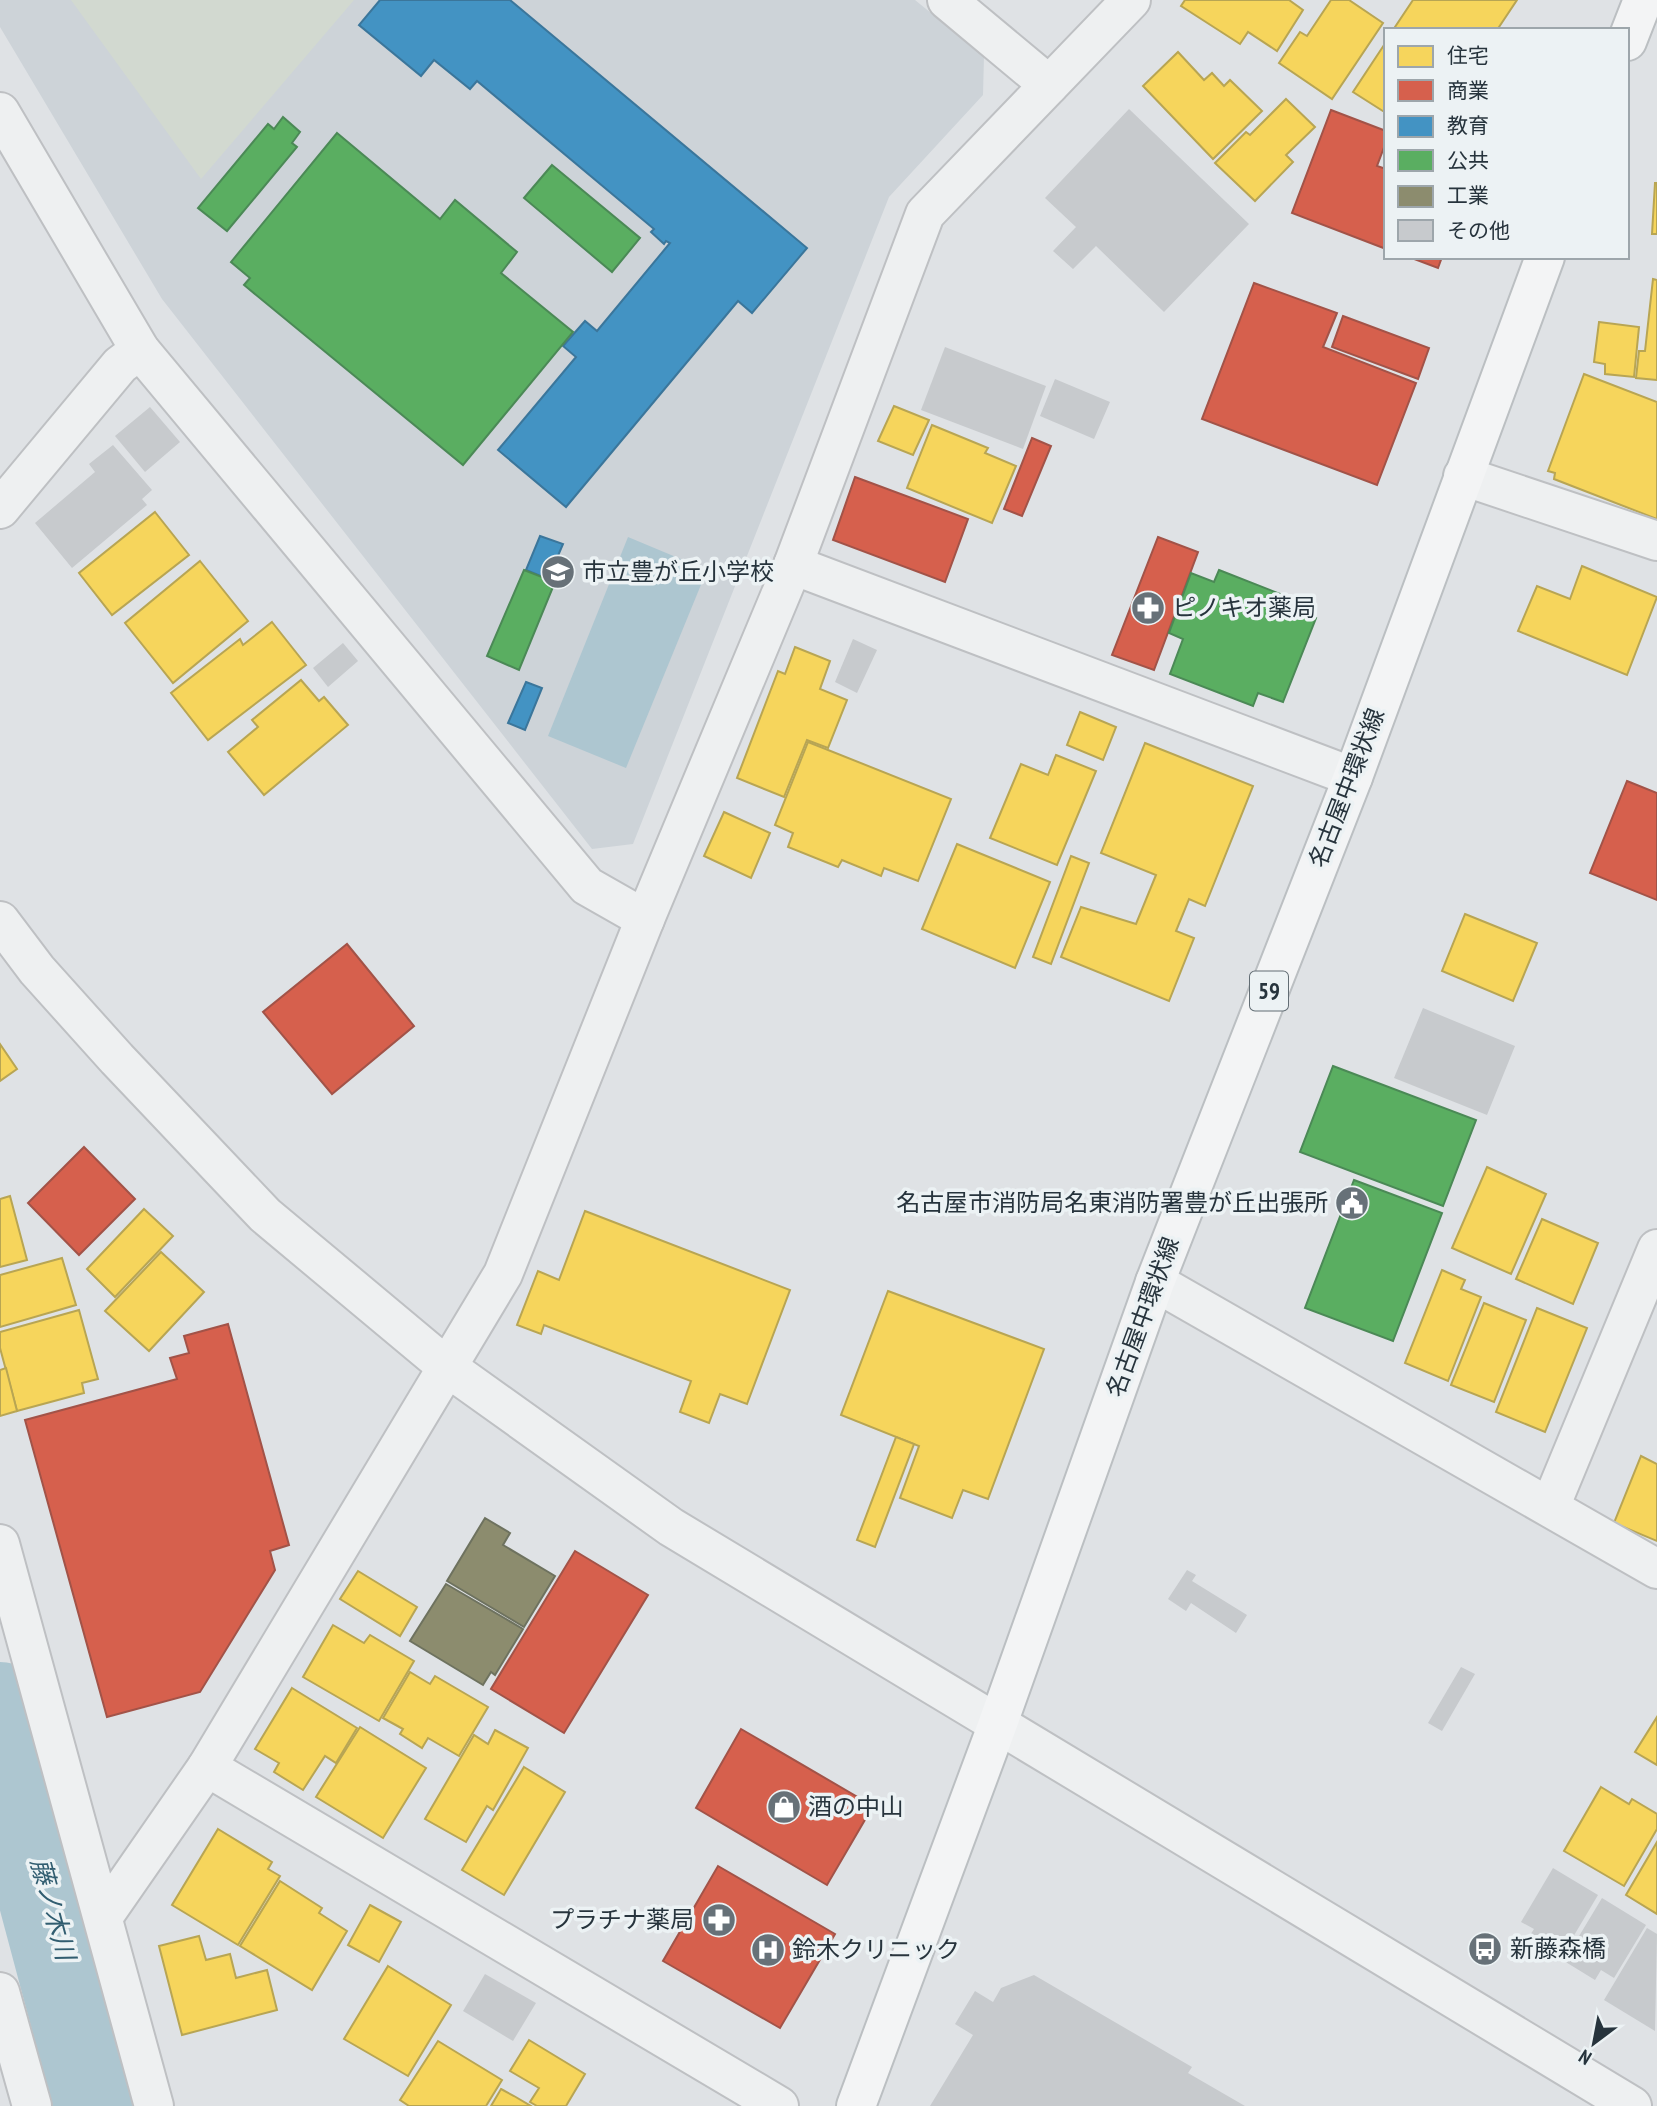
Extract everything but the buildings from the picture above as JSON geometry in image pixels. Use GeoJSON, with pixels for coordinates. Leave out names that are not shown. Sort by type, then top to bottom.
{"type":"FeatureCollection","features":[{"type":"Feature","properties":{"kind":"main road"},"geometry":{"type":"LineString","coordinates":[[1629,36],[1643,0]]}},
{"type":"Feature","properties":{"kind":"main road","name":"名古屋中環状線"},"geometry":{"type":"LineString","coordinates":[[856,2106],[997,1726],[1155,1282],[1353,777],[1544,259]]}},
{"type":"Feature","properties":{"kind":"street"},"geometry":{"type":"LineString","coordinates":[[947,0],[1049,85]]}},
{"type":"Feature","properties":{"kind":"street"},"geometry":{"type":"LineString","coordinates":[[103,1917],[207,1767],[503,1274],[645,919],[793,565],[925,214],[1131,0]]}},
{"type":"Feature","properties":{"kind":"street"},"geometry":{"type":"LineString","coordinates":[[0,112],[140,349],[587,886],[645,919]]}},
{"type":"Feature","properties":{"kind":"street"},"geometry":{"type":"LineString","coordinates":[[0,509],[120,365],[140,349]]}},
{"type":"Feature","properties":{"kind":"street"},"geometry":{"type":"LineString","coordinates":[[1463,475],[1657,541]]}},
{"type":"Feature","properties":{"kind":"street"},"geometry":{"type":"LineString","coordinates":[[793,565],[1353,777]]}},
{"type":"Feature","properties":{"kind":"street"},"geometry":{"type":"LineString","coordinates":[[0,922],[37,970],[117,1059],[265,1215],[447,1367],[671,1527],[997,1726],[1632,2106]]}},
{"type":"Feature","properties":{"kind":"street"},"geometry":{"type":"LineString","coordinates":[[1550,1507],[1657,1249]]}},
{"type":"Feature","properties":{"kind":"street"},"geometry":{"type":"LineString","coordinates":[[1155,1282],[1657,1569]]}},
{"type":"Feature","properties":{"kind":"street"},"geometry":{"type":"LineString","coordinates":[[0,1544],[154,2106]]}},
{"type":"Feature","properties":{"kind":"street"},"geometry":{"type":"LineString","coordinates":[[207,1767],[779,2106]]}},
{"type":"Feature","properties":{"kind":"street"},"geometry":{"type":"LineString","coordinates":[[0,1992],[32,2106]]}},
{"type":"Feature","properties":{"kind":"street"},"geometry":{"type":"LineString","coordinates":[[0,2104],[6,2106]]}},
{"type":"Feature","properties":{"kind":"shaded area","name":"市立豊が丘小学校"},"geometry":{"type":"Polygon","coordinates":[[[0,0],[915,0],[984,56],[983,95],[889,197],[633,844],[592,849],[162,299],[0,27],[0,0]]]}},
{"type":"Feature","properties":{"kind":"shaded area"},"geometry":{"type":"Polygon","coordinates":[[[71,0],[354,0],[201,179],[71,0]]]}},
{"type":"Feature","properties":{"kind":"water"},"geometry":{"type":"Polygon","coordinates":[[[628,537],[707,570],[626,768],[548,736],[628,537]]]}},
{"type":"Feature","properties":{"kind":"waterway","name":"藤ノ木川"},"geometry":{"type":"LineString","coordinates":[[0,1713],[105,2106]]}},
{"type":"Feature","properties":{"kind":"place","name":"市立豊が丘小学校"},"geometry":{"type":"Point","coordinates":[558,572]}},
{"type":"Feature","properties":{"kind":"place","name":"ピノキオ薬局"},"geometry":{"type":"Point","coordinates":[1148,608]}},
{"type":"Feature","properties":{"kind":"place","name":"名古屋市消防局名東消防署豊が丘出張所"},"geometry":{"type":"Point","coordinates":[1352,1203]}},
{"type":"Feature","properties":{"kind":"place","name":"酒の中山"},"geometry":{"type":"Point","coordinates":[784,1807]}},
{"type":"Feature","properties":{"kind":"place","name":"プラチナ薬局"},"geometry":{"type":"Point","coordinates":[719,1920]}},
{"type":"Feature","properties":{"kind":"place","name":"新藤森橋"},"geometry":{"type":"Point","coordinates":[1485,1949]}},
{"type":"Feature","properties":{"kind":"place","name":"鈴木クリニック"},"geometry":{"type":"Point","coordinates":[768,1950]}}]}
